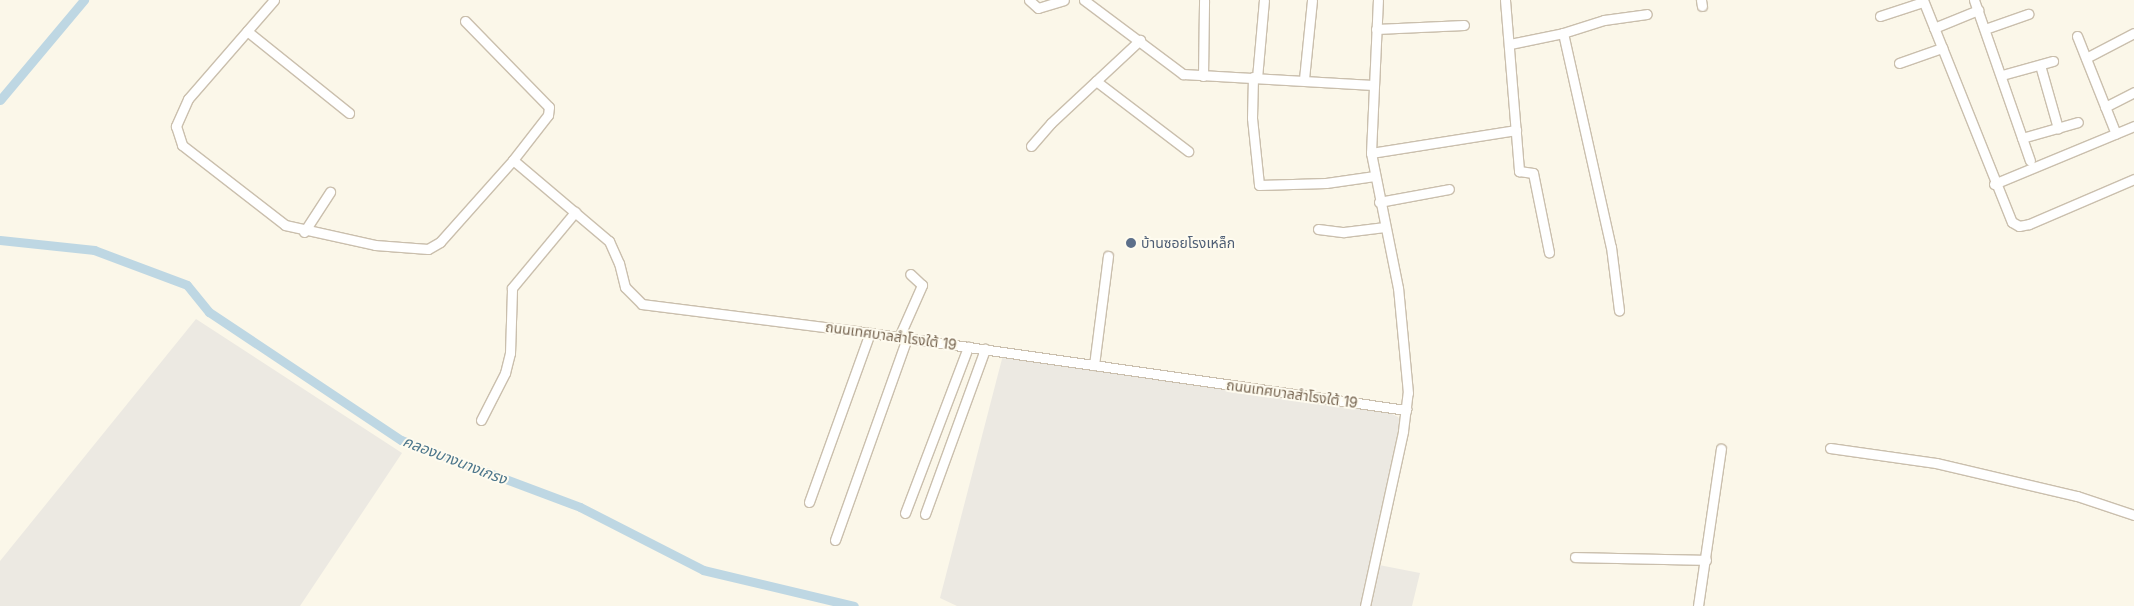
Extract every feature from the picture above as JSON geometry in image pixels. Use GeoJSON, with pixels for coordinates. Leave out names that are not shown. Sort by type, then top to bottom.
{"type":"FeatureCollection","features":[{"type":"Feature","properties":{"kind":"street"},"geometry":{"type":"LineString","coordinates":[[274,0],[184,104],[177,133],[191,152],[285,225],[304,232],[375,245],[414,249],[435,246],[513,160],[548,115],[549,106],[465,21]]}},
{"type":"Feature","properties":{"kind":"street"},"geometry":{"type":"LineString","coordinates":[[1029,0],[1038,8],[1064,0]]}},
{"type":"Feature","properties":{"kind":"street"},"geometry":{"type":"LineString","coordinates":[[1084,0],[1183,74],[1304,79],[1373,85]]}},
{"type":"Feature","properties":{"kind":"street"},"geometry":{"type":"LineString","coordinates":[[1203,76],[1204,0]]}},
{"type":"Feature","properties":{"kind":"street"},"geometry":{"type":"LineString","coordinates":[[1264,0],[1252,118],[1259,186],[1374,176]]}},
{"type":"Feature","properties":{"kind":"street"},"geometry":{"type":"LineString","coordinates":[[1304,79],[1312,0]]}},
{"type":"Feature","properties":{"kind":"street"},"geometry":{"type":"LineString","coordinates":[[1365,606],[1408,402],[1399,295],[1386,227],[1379,202],[1371,153],[1378,0]]}},
{"type":"Feature","properties":{"kind":"street"},"geometry":{"type":"LineString","coordinates":[[1505,0],[1519,171],[1533,173],[1549,252]]}},
{"type":"Feature","properties":{"kind":"street"},"geometry":{"type":"LineString","coordinates":[[1974,0],[2030,161]]}},
{"type":"Feature","properties":{"kind":"street"},"geometry":{"type":"LineString","coordinates":[[1880,16],[1923,1],[1994,184],[2012,222],[2019,226],[2134,179]]}},
{"type":"Feature","properties":{"kind":"street"},"geometry":{"type":"LineString","coordinates":[[1934,28],[1978,10]]}},
{"type":"Feature","properties":{"kind":"street"},"geometry":{"type":"LineString","coordinates":[[1510,44],[1563,33],[1604,20],[1647,14]]}},
{"type":"Feature","properties":{"kind":"street"},"geometry":{"type":"LineString","coordinates":[[1985,29],[2028,14]]}},
{"type":"Feature","properties":{"kind":"street"},"geometry":{"type":"LineString","coordinates":[[1376,29],[1464,25]]}},
{"type":"Feature","properties":{"kind":"street"},"geometry":{"type":"LineString","coordinates":[[246,31],[349,113]]}},
{"type":"Feature","properties":{"kind":"street"},"geometry":{"type":"LineString","coordinates":[[1563,33],[1611,247],[1619,310]]}},
{"type":"Feature","properties":{"kind":"street"},"geometry":{"type":"LineString","coordinates":[[2086,58],[2134,33]]}},
{"type":"Feature","properties":{"kind":"street"},"geometry":{"type":"LineString","coordinates":[[2077,36],[2116,134]]}},
{"type":"Feature","properties":{"kind":"street"},"geometry":{"type":"LineString","coordinates":[[1031,146],[1140,40]]}},
{"type":"Feature","properties":{"kind":"street"},"geometry":{"type":"LineString","coordinates":[[1898,63],[1942,48]]}},
{"type":"Feature","properties":{"kind":"street"},"geometry":{"type":"LineString","coordinates":[[2002,76],[2054,61]]}},
{"type":"Feature","properties":{"kind":"street"},"geometry":{"type":"LineString","coordinates":[[2040,65],[2058,128]]}},
{"type":"Feature","properties":{"kind":"street"},"geometry":{"type":"LineString","coordinates":[[1096,81],[1188,151]]}},
{"type":"Feature","properties":{"kind":"street"},"geometry":{"type":"LineString","coordinates":[[2105,107],[2134,92]]}},
{"type":"Feature","properties":{"kind":"street"},"geometry":{"type":"LineString","coordinates":[[2022,138],[2078,122]]}},
{"type":"Feature","properties":{"kind":"street"},"geometry":{"type":"LineString","coordinates":[[1994,184],[2134,126]]}},
{"type":"Feature","properties":{"kind":"street"},"geometry":{"type":"LineString","coordinates":[[1371,153],[1516,130]]}},
{"type":"Feature","properties":{"kind":"street","name":"ถนนเทศบาลสำโรงใต้ 19"},"geometry":{"type":"LineString","coordinates":[[513,160],[609,241],[619,263],[625,287],[642,304],[903,337],[1094,365],[1408,402]]}},
{"type":"Feature","properties":{"kind":"street"},"geometry":{"type":"LineString","coordinates":[[1379,202],[1449,189]]}},
{"type":"Feature","properties":{"kind":"street"},"geometry":{"type":"LineString","coordinates":[[304,232],[330,192]]}},
{"type":"Feature","properties":{"kind":"street"},"geometry":{"type":"LineString","coordinates":[[481,420],[505,373],[510,354],[512,288],[575,212]]}},
{"type":"Feature","properties":{"kind":"street"},"geometry":{"type":"LineString","coordinates":[[1318,229],[1344,232],[1386,227]]}},
{"type":"Feature","properties":{"kind":"street"},"geometry":{"type":"LineString","coordinates":[[1094,365],[1108,256]]}},
{"type":"Feature","properties":{"kind":"street"},"geometry":{"type":"LineString","coordinates":[[835,540],[922,285],[910,274]]}},
{"type":"Feature","properties":{"kind":"street"},"geometry":{"type":"LineString","coordinates":[[809,502],[870,333]]}},
{"type":"Feature","properties":{"kind":"street"},"geometry":{"type":"LineString","coordinates":[[905,513],[968,347]]}},
{"type":"Feature","properties":{"kind":"street"},"geometry":{"type":"LineString","coordinates":[[925,514],[986,349]]}},
{"type":"Feature","properties":{"kind":"street"},"geometry":{"type":"LineString","coordinates":[[1830,448],[1936,463],[2077,496],[2134,515]]}},
{"type":"Feature","properties":{"kind":"street"},"geometry":{"type":"LineString","coordinates":[[1698,606],[1721,449]]}},
{"type":"Feature","properties":{"kind":"street"},"geometry":{"type":"LineString","coordinates":[[1575,557],[1706,560]]}},
{"type":"Feature","properties":{"kind":"shaded area"},"geometry":{"type":"Polygon","coordinates":[[[196,319],[402,453],[300,606],[0,606],[0,561],[196,319]]]}},
{"type":"Feature","properties":{"kind":"shaded area"},"geometry":{"type":"Polygon","coordinates":[[[1003,355],[1386,411],[1398,417],[1402,425],[1379,565],[1420,573],[1412,606],[957,606],[940,598],[1003,355]]]}},
{"type":"Feature","properties":{"kind":"waterway"},"geometry":{"type":"LineString","coordinates":[[0,100],[84,0]]}},
{"type":"Feature","properties":{"kind":"waterway","name":"คลองบางนางเกรง"},"geometry":{"type":"LineString","coordinates":[[0,240],[94,250],[187,285],[209,312],[401,440],[580,507],[703,570],[854,606]]}},
{"type":"Feature","properties":{"kind":"place","name":"บ้านซอยโรงเหล็ก"},"geometry":{"type":"Point","coordinates":[1131,243]}}]}
